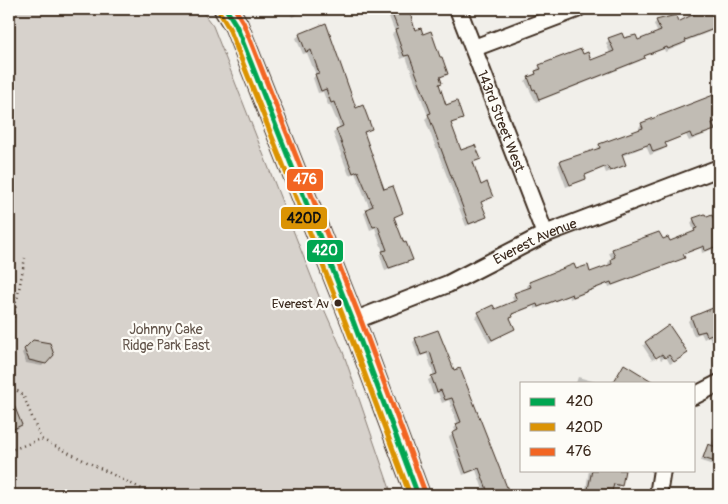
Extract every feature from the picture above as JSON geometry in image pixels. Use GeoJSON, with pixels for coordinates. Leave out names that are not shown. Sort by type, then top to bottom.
{"type":"FeatureCollection","features":[{"type":"Feature","properties":{"kind":"street"},"geometry":{"type":"LineString","coordinates":[[226,9],[236,25],[353,321],[418,495]]}},
{"type":"Feature","properties":{"kind":"street","name":"143rd Street West"},"geometry":{"type":"LineString","coordinates":[[458,9],[545,234]]}},
{"type":"Feature","properties":{"kind":"street"},"geometry":{"type":"LineString","coordinates":[[474,48],[577,9]]}},
{"type":"Feature","properties":{"kind":"street","name":"Everest Avenue"},"geometry":{"type":"LineString","coordinates":[[353,321],[448,284],[545,234],[719,168]]}},
{"type":"Feature","properties":{"kind":"street"},"geometry":{"type":"LineString","coordinates":[[696,395],[719,384]]}},
{"type":"Feature","properties":{"kind":"street"},"geometry":{"type":"LineString","coordinates":[[658,495],[662,472]]}},
{"type":"Feature","properties":{"kind":"path"},"geometry":{"type":"LineString","coordinates":[[9,342],[25,258]]}},
{"type":"Feature","properties":{"kind":"path"},"geometry":{"type":"LineString","coordinates":[[9,385],[23,395],[41,439],[154,495]]}},
{"type":"Feature","properties":{"kind":"path"},"geometry":{"type":"LineString","coordinates":[[9,451],[41,439]]}},
{"type":"Feature","properties":{"kind":"green space","name":"Johnny Cake Ridge Park East"},"geometry":{"type":"Polygon","coordinates":[[[9,9],[200,9],[213,26],[324,309],[343,352],[392,495],[9,495],[9,9]]]}},
{"type":"Feature","properties":{"kind":"building"},"geometry":{"type":"Polygon","coordinates":[[[390,9],[409,9],[415,30],[421,28],[423,34],[431,31],[448,74],[440,77],[442,83],[439,84],[446,105],[457,101],[463,119],[451,123],[461,150],[475,145],[481,159],[473,162],[481,185],[487,182],[493,197],[481,202],[487,217],[469,224],[428,114],[431,113],[409,55],[404,56],[395,30],[398,29],[390,9]]]}},
{"type":"Feature","properties":{"kind":"building"},"geometry":{"type":"Polygon","coordinates":[[[704,9],[719,9],[719,27],[539,100],[535,89],[533,90],[528,77],[536,74],[535,71],[541,69],[539,65],[581,49],[583,54],[588,52],[591,60],[614,51],[608,38],[622,33],[624,38],[636,35],[638,40],[661,31],[656,20],[676,15],[678,22],[704,9]]]}},
{"type":"Feature","properties":{"kind":"building"},"geometry":{"type":"Polygon","coordinates":[[[326,23],[356,108],[363,105],[372,129],[364,132],[384,189],[393,186],[403,213],[394,217],[413,260],[389,268],[382,251],[387,250],[378,226],[373,227],[366,209],[373,206],[358,171],[353,173],[336,129],[343,126],[334,102],[331,103],[326,89],[321,91],[315,74],[319,73],[311,50],[306,52],[299,34],[326,23]]]}},
{"type":"Feature","properties":{"kind":"building"},"geometry":{"type":"Polygon","coordinates":[[[716,94],[719,104],[719,120],[712,123],[715,130],[692,138],[690,133],[665,143],[667,147],[653,152],[650,144],[622,154],[626,165],[610,171],[607,166],[585,175],[586,179],[570,185],[560,161],[600,148],[599,144],[643,128],[641,123],[716,94]]]}},
{"type":"Feature","properties":{"kind":"building"},"geometry":{"type":"Polygon","coordinates":[[[705,214],[707,217],[712,215],[719,232],[719,245],[705,251],[704,246],[683,254],[685,258],[612,285],[611,282],[573,297],[572,294],[538,307],[537,304],[512,314],[513,317],[510,318],[515,329],[492,340],[478,312],[493,305],[495,309],[517,300],[514,293],[531,287],[529,282],[574,264],[576,269],[588,265],[590,272],[612,264],[611,259],[615,257],[612,249],[659,232],[663,239],[668,237],[670,241],[695,231],[694,229],[697,228],[693,218],[705,214]]]}},
{"type":"Feature","properties":{"kind":"building"},"geometry":{"type":"Polygon","coordinates":[[[713,308],[719,322],[719,331],[707,336],[705,331],[697,333],[691,317],[713,308]]]}},
{"type":"Feature","properties":{"kind":"building"},"geometry":{"type":"Polygon","coordinates":[[[669,325],[688,353],[674,362],[669,355],[665,358],[662,354],[656,358],[645,342],[669,325]]]}},
{"type":"Feature","properties":{"kind":"building"},"geometry":{"type":"Polygon","coordinates":[[[438,330],[454,370],[460,368],[510,495],[489,495],[479,468],[466,473],[452,433],[458,430],[456,424],[461,422],[452,398],[445,400],[441,390],[437,392],[431,376],[437,374],[430,352],[421,355],[415,338],[438,330]]]}},
{"type":"Feature","properties":{"kind":"building"},"geometry":{"type":"Polygon","coordinates":[[[33,340],[50,343],[54,355],[46,364],[29,360],[24,349],[33,340]]]}},
{"type":"Feature","properties":{"kind":"building"},"geometry":{"type":"Polygon","coordinates":[[[624,364],[653,382],[614,382],[624,364]]]}},
{"type":"Feature","properties":{"kind":"building"},"geometry":{"type":"Polygon","coordinates":[[[9,393],[22,425],[9,431],[9,393]]]}},
{"type":"Feature","properties":{"kind":"building"},"geometry":{"type":"Polygon","coordinates":[[[708,444],[719,448],[719,463],[703,458],[708,444]]]}},
{"type":"Feature","properties":{"kind":"building"},"geometry":{"type":"Polygon","coordinates":[[[592,472],[625,472],[622,486],[614,484],[612,491],[605,490],[604,495],[587,494],[592,472]]]}},
{"type":"Feature","properties":{"kind":"transit line","name":"420"},"geometry":{"type":"LineString","coordinates":[[226,9],[236,25],[353,321],[418,495]]}},
{"type":"Feature","properties":{"kind":"transit line","name":"476"},"geometry":{"type":"LineString","coordinates":[[235,9],[243,22],[360,318],[425,492]]}},
{"type":"Feature","properties":{"kind":"transit line","name":"420D"},"geometry":{"type":"LineString","coordinates":[[220,13],[229,28],[346,324],[410,495]]}},
{"type":"Feature","properties":{"kind":"place","name":"Everest Av"},"geometry":{"type":"Point","coordinates":[338,303]}}]}
